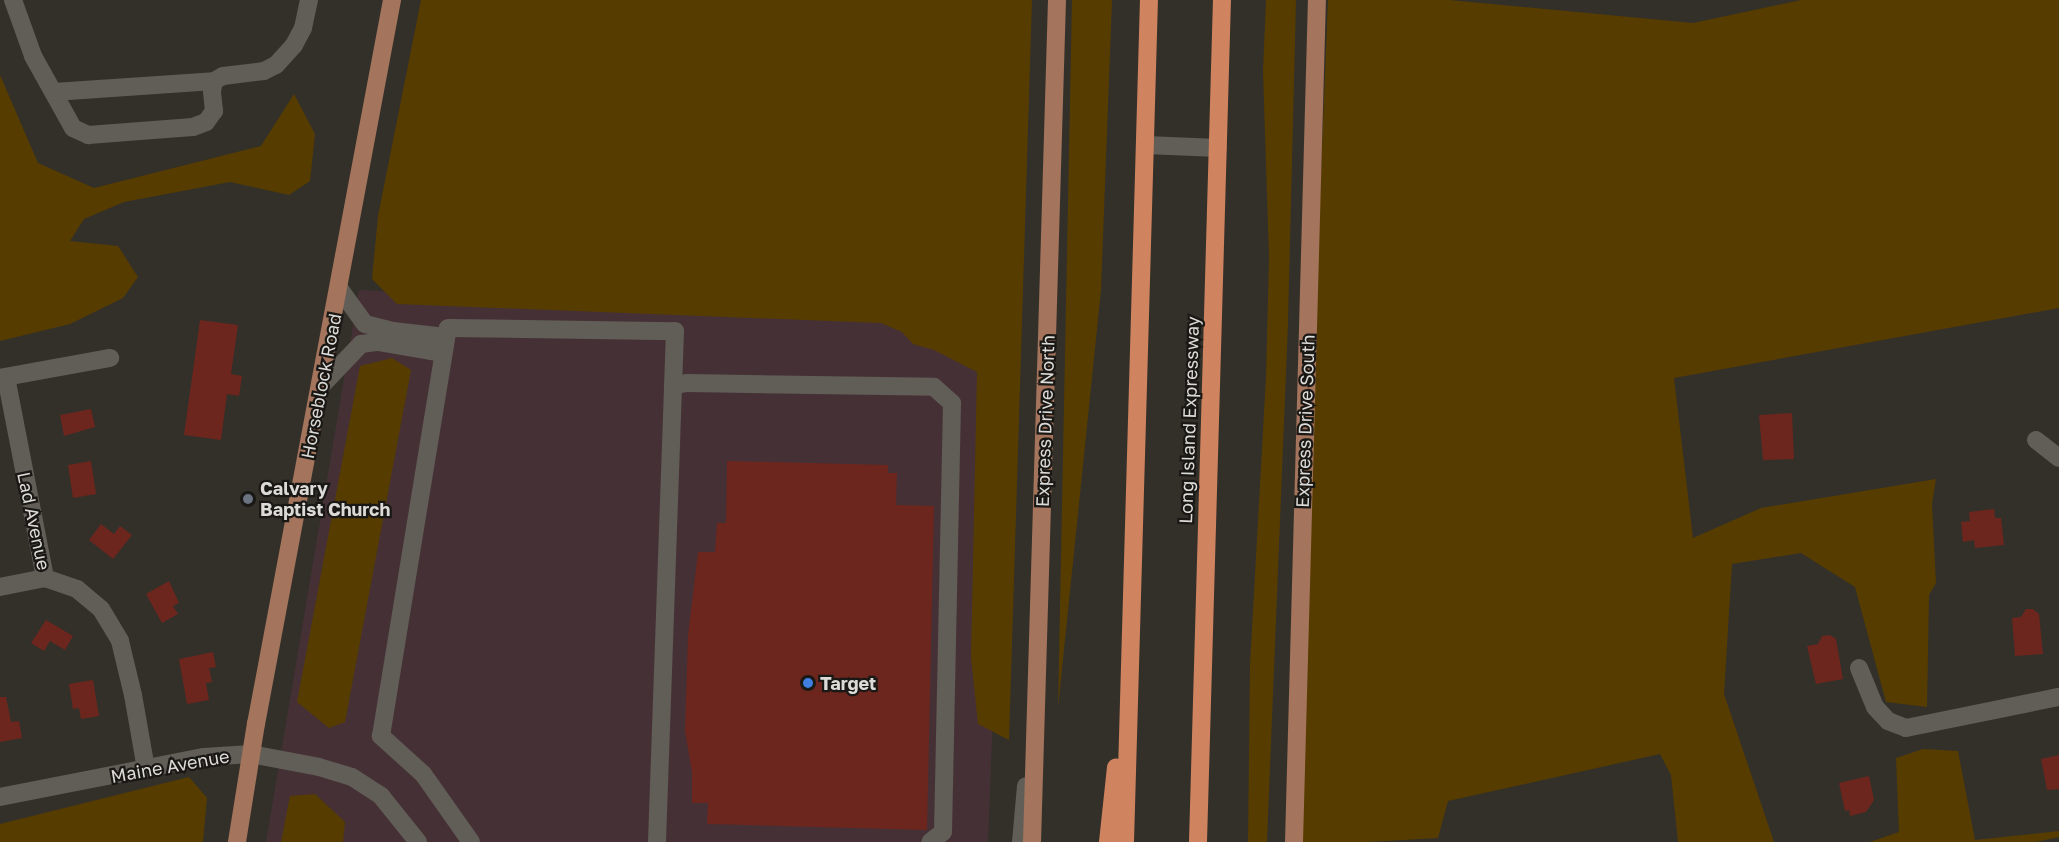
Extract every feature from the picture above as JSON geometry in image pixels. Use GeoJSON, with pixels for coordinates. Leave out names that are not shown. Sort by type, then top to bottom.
{"type":"FeatureCollection","features":[{"type":"Feature","properties":{"kind":"highway"},"geometry":{"type":"LineString","coordinates":[[1125,842],[1149,0]]}},
{"type":"Feature","properties":{"kind":"highway","name":"Long Island Expressway"},"geometry":{"type":"LineString","coordinates":[[1198,842],[1222,0]]}},
{"type":"Feature","properties":{"kind":"highway"},"geometry":{"type":"LineString","coordinates":[[1108,842],[1132,613]]}},
{"type":"Feature","properties":{"kind":"highway"},"geometry":{"type":"LineString","coordinates":[[1202,718],[1208,842]]}},
{"type":"Feature","properties":{"kind":"main road","name":"Horseblock Road"},"geometry":{"type":"LineString","coordinates":[[237,842],[251,754],[392,0]]}},
{"type":"Feature","properties":{"kind":"main road","name":"Express Drive North"},"geometry":{"type":"LineString","coordinates":[[1032,842],[1057,0]]}},
{"type":"Feature","properties":{"kind":"main road","name":"Express Drive South"},"geometry":{"type":"LineString","coordinates":[[1294,842],[1317,0]]}},
{"type":"Feature","properties":{"kind":"street"},"geometry":{"type":"LineString","coordinates":[[13,0],[33,56],[73,128],[88,135],[193,127],[206,122],[214,111],[212,90],[218,79]]}},
{"type":"Feature","properties":{"kind":"street"},"geometry":{"type":"LineString","coordinates":[[54,92],[218,79],[264,71],[276,65],[294,45],[303,28],[309,0]]}},
{"type":"Feature","properties":{"kind":"street"},"geometry":{"type":"LineString","coordinates":[[1144,145],[1218,148]]}},
{"type":"Feature","properties":{"kind":"street"},"geometry":{"type":"LineString","coordinates":[[339,288],[365,324],[445,345]]}},
{"type":"Feature","properties":{"kind":"street"},"geometry":{"type":"LineString","coordinates":[[471,842],[423,774],[381,736],[448,328],[675,331],[657,842]]}},
{"type":"Feature","properties":{"kind":"street"},"geometry":{"type":"LineString","coordinates":[[321,386],[361,344],[378,342],[445,345]]}},
{"type":"Feature","properties":{"kind":"street"},"geometry":{"type":"LineString","coordinates":[[3,378],[110,358]]}},
{"type":"Feature","properties":{"kind":"street","name":"Lad Avenue"},"geometry":{"type":"LineString","coordinates":[[3,378],[45,578],[77,589],[102,609],[120,641],[146,769]]}},
{"type":"Feature","properties":{"kind":"street"},"geometry":{"type":"LineString","coordinates":[[673,386],[688,383],[934,387],[952,403],[943,832],[930,842]]}},
{"type":"Feature","properties":{"kind":"street"},"geometry":{"type":"LineString","coordinates":[[2036,440],[2059,458]]}},
{"type":"Feature","properties":{"kind":"street"},"geometry":{"type":"LineString","coordinates":[[0,587],[45,578]]}},
{"type":"Feature","properties":{"kind":"street"},"geometry":{"type":"LineString","coordinates":[[1021,842],[1038,665]]}},
{"type":"Feature","properties":{"kind":"street"},"geometry":{"type":"LineString","coordinates":[[1859,668],[1875,707],[1888,721],[1906,728],[2059,697]]}},
{"type":"Feature","properties":{"kind":"street","name":"Maine Avenue"},"geometry":{"type":"LineString","coordinates":[[0,797],[204,757],[251,754],[319,767],[352,777],[381,796],[417,841]]}},
{"type":"Feature","properties":{"kind":"shaded area"},"geometry":{"type":"Polygon","coordinates":[[[421,0],[1032,0],[1009,740],[978,724],[971,657],[977,372],[934,350],[913,344],[902,332],[881,323],[397,304],[372,279],[378,216],[421,0]]]}},
{"type":"Feature","properties":{"kind":"shaded area"},"geometry":{"type":"Polygon","coordinates":[[[1072,0],[1112,0],[1101,290],[1058,708],[1072,0]]]}},
{"type":"Feature","properties":{"kind":"shaded area"},"geometry":{"type":"Polygon","coordinates":[[[1266,0],[1296,0],[1288,323],[1267,842],[1248,842],[1250,665],[1266,377],[1269,257],[1263,71],[1266,0]]]}},
{"type":"Feature","properties":{"kind":"shaded area"},"geometry":{"type":"Polygon","coordinates":[[[1328,0],[1449,0],[1693,23],[1801,0],[2059,0],[2059,308],[1674,378],[1693,538],[1761,508],[1936,479],[1932,504],[1936,583],[1929,595],[1927,707],[1886,702],[1855,587],[1801,553],[1732,564],[1724,694],[1774,842],[1678,842],[1671,775],[1660,754],[1448,801],[1438,838],[1368,842],[1294,842],[1328,0]]]}},
{"type":"Feature","properties":{"kind":"shaded area"},"geometry":{"type":"Polygon","coordinates":[[[0,75],[38,163],[94,188],[261,146],[294,94],[315,134],[310,181],[289,195],[230,182],[124,202],[84,219],[70,241],[118,246],[138,277],[123,298],[70,324],[0,341],[0,75]]]}},
{"type":"Feature","properties":{"kind":"shaded area"},"geometry":{"type":"Polygon","coordinates":[[[359,290],[1008,321],[988,842],[266,842],[359,290]]]}},
{"type":"Feature","properties":{"kind":"shaded area"},"geometry":{"type":"Polygon","coordinates":[[[392,358],[411,370],[345,722],[329,728],[297,702],[360,366],[392,358]]]}},
{"type":"Feature","properties":{"kind":"shaded area"},"geometry":{"type":"Polygon","coordinates":[[[1923,749],[1958,751],[1975,840],[2059,831],[2059,837],[2036,842],[1870,842],[1899,832],[1896,758],[1923,749]]]}},
{"type":"Feature","properties":{"kind":"shaded area"},"geometry":{"type":"Polygon","coordinates":[[[189,777],[207,798],[203,842],[0,842],[0,824],[189,777]]]}},
{"type":"Feature","properties":{"kind":"shaded area"},"geometry":{"type":"Polygon","coordinates":[[[315,794],[345,822],[343,842],[281,842],[290,796],[315,794]]]}},
{"type":"Feature","properties":{"kind":"building"},"geometry":{"type":"Polygon","coordinates":[[[200,320],[238,325],[231,374],[242,376],[239,396],[227,394],[221,440],[184,435],[200,320]]]}},
{"type":"Feature","properties":{"kind":"building"},"geometry":{"type":"Polygon","coordinates":[[[91,409],[95,427],[64,436],[60,415],[91,409]]]}},
{"type":"Feature","properties":{"kind":"building"},"geometry":{"type":"Polygon","coordinates":[[[1792,413],[1794,459],[1763,460],[1759,415],[1792,413]]]}},
{"type":"Feature","properties":{"kind":"building"},"geometry":{"type":"Polygon","coordinates":[[[91,461],[96,494],[73,498],[68,465],[91,461]]]}},
{"type":"Feature","properties":{"kind":"building","name":"Target"},"geometry":{"type":"Polygon","coordinates":[[[727,461],[888,465],[888,473],[897,473],[896,505],[934,506],[927,830],[707,824],[708,803],[692,803],[692,772],[685,731],[688,636],[698,552],[715,552],[717,523],[726,523],[727,461]]]}},
{"type":"Feature","properties":{"kind":"building"},"geometry":{"type":"Polygon","coordinates":[[[1994,509],[1995,518],[2001,518],[2004,545],[1975,548],[1974,540],[1963,542],[1961,522],[1970,521],[1969,512],[1994,509]]]}},
{"type":"Feature","properties":{"kind":"building"},"geometry":{"type":"Polygon","coordinates":[[[101,524],[114,534],[120,526],[132,535],[113,559],[89,540],[101,524]]]}},
{"type":"Feature","properties":{"kind":"building"},"geometry":{"type":"Polygon","coordinates":[[[169,581],[179,603],[173,606],[178,614],[162,623],[146,594],[169,581]]]}},
{"type":"Feature","properties":{"kind":"building"},"geometry":{"type":"Polygon","coordinates":[[[2026,609],[2033,609],[2039,614],[2043,654],[2015,656],[2012,618],[2021,617],[2026,609]]]}},
{"type":"Feature","properties":{"kind":"building"},"geometry":{"type":"Polygon","coordinates":[[[46,620],[73,636],[65,650],[50,641],[44,651],[31,643],[46,620]]]}},
{"type":"Feature","properties":{"kind":"building"},"geometry":{"type":"Polygon","coordinates":[[[1830,635],[1836,639],[1843,679],[1816,684],[1807,646],[1818,644],[1822,636],[1830,635]]]}},
{"type":"Feature","properties":{"kind":"building"},"geometry":{"type":"Polygon","coordinates":[[[213,652],[216,667],[209,668],[212,682],[206,683],[209,700],[187,704],[179,659],[213,652]]]}},
{"type":"Feature","properties":{"kind":"building"},"geometry":{"type":"Polygon","coordinates":[[[93,680],[99,716],[81,719],[79,708],[73,709],[69,684],[93,680]]]}},
{"type":"Feature","properties":{"kind":"building"},"geometry":{"type":"Polygon","coordinates":[[[0,697],[6,697],[11,722],[19,721],[22,738],[0,742],[0,697]]]}},
{"type":"Feature","properties":{"kind":"building"},"geometry":{"type":"Polygon","coordinates":[[[2059,755],[2059,789],[2047,790],[2041,759],[2059,755]]]}},
{"type":"Feature","properties":{"kind":"building"},"geometry":{"type":"Polygon","coordinates":[[[1869,776],[1874,800],[1866,812],[1850,816],[1849,810],[1845,811],[1839,783],[1869,776]]]}},
{"type":"Feature","properties":{"kind":"place","name":"Calvary Baptist Church"},"geometry":{"type":"Point","coordinates":[248,499]}},
{"type":"Feature","properties":{"kind":"place","name":"Target"},"geometry":{"type":"Point","coordinates":[808,683]}}]}
